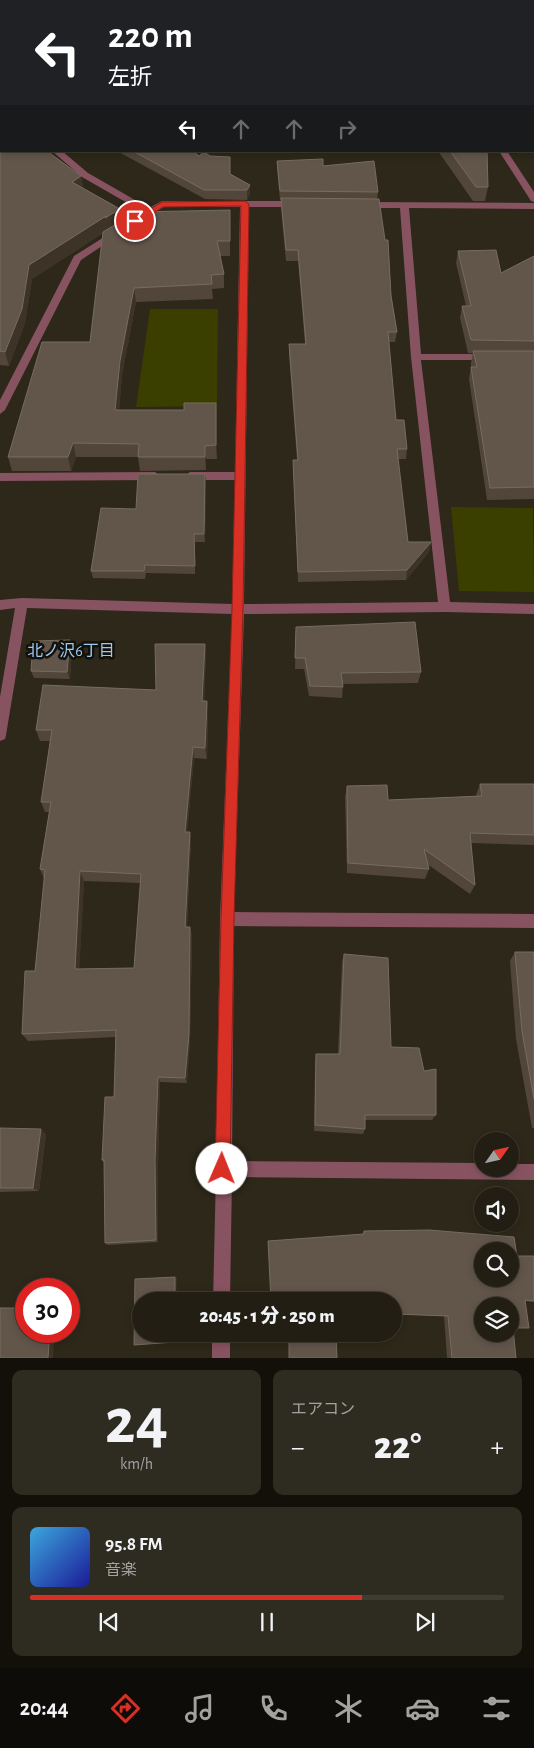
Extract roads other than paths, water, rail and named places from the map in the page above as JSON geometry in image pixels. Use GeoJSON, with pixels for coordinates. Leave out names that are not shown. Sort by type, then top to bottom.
{"type":"FeatureCollection","features":[{"type":"Feature","properties":{"kind":"street"},"geometry":{"type":"LineString","coordinates":[[57,152],[85,175],[149,212]]}},
{"type":"Feature","properties":{"kind":"street"},"geometry":{"type":"LineString","coordinates":[[504,152],[534,199]]}},
{"type":"Feature","properties":{"kind":"street"},"geometry":{"type":"LineString","coordinates":[[0,410],[76,258],[162,204],[305,204]]}},
{"type":"Feature","properties":{"kind":"street"},"geometry":{"type":"LineString","coordinates":[[222,1292],[222,1169],[227,919],[238,608],[245,204]]}},
{"type":"Feature","properties":{"kind":"street"},"geometry":{"type":"LineString","coordinates":[[355,205],[534,206]]}},
{"type":"Feature","properties":{"kind":"street"},"geometry":{"type":"LineString","coordinates":[[404,206],[416,356],[445,607]]}},
{"type":"Feature","properties":{"kind":"street"},"geometry":{"type":"LineString","coordinates":[[416,356],[505,357]]}},
{"type":"Feature","properties":{"kind":"street"},"geometry":{"type":"LineString","coordinates":[[0,477],[164,476]]}},
{"type":"Feature","properties":{"kind":"street"},"geometry":{"type":"LineString","coordinates":[[183,476],[240,476]]}},
{"type":"Feature","properties":{"kind":"street"},"geometry":{"type":"LineString","coordinates":[[0,735],[22,603]]}},
{"type":"Feature","properties":{"kind":"street"},"geometry":{"type":"LineString","coordinates":[[0,604],[238,608],[445,607],[534,609]]}},
{"type":"Feature","properties":{"kind":"street"},"geometry":{"type":"LineString","coordinates":[[227,919],[534,921]]}},
{"type":"Feature","properties":{"kind":"street"},"geometry":{"type":"LineString","coordinates":[[222,1169],[534,1172]]}},
{"type":"Feature","properties":{"kind":"street"},"geometry":{"type":"LineString","coordinates":[[221,1342],[221,1358]]}},
{"type":"Feature","properties":{"kind":"district","name":"北ノ沢6丁目"},"geometry":{"type":"Point","coordinates":[71,651]}}]}
